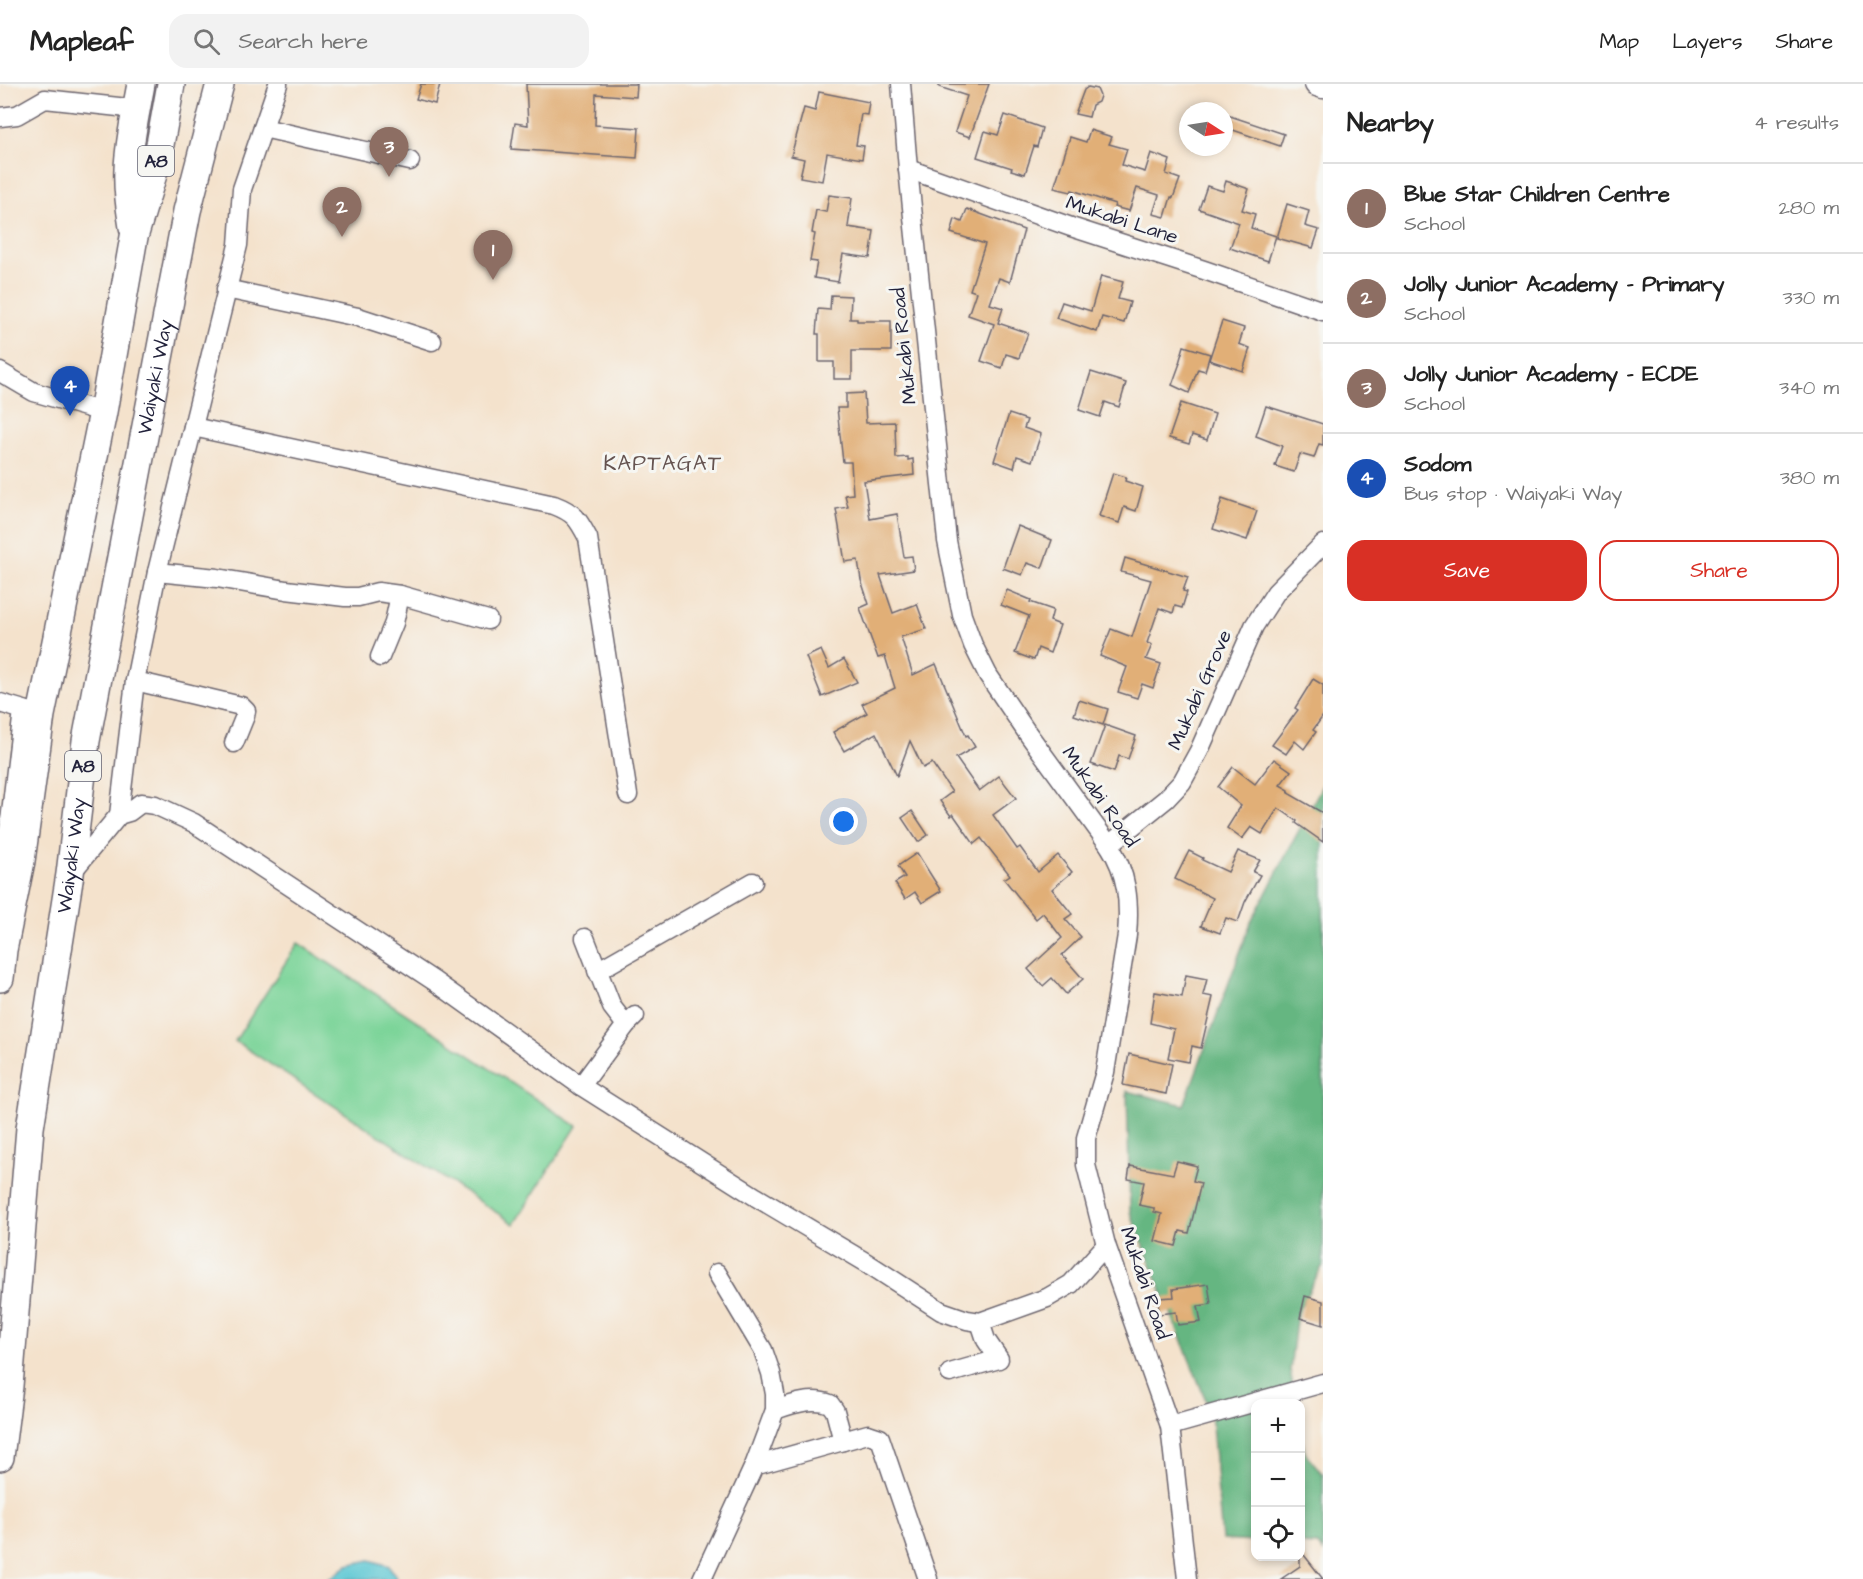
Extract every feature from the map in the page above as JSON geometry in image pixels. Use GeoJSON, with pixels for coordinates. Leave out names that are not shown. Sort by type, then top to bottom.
{"type":"FeatureCollection","features":[{"type":"Feature","properties":{"kind":"highway","name":"A8"},"geometry":{"type":"LineString","coordinates":[[0,978],[3,950],[21,861],[32,713],[103,412],[134,237],[156,160],[171,84]]}},
{"type":"Feature","properties":{"kind":"highway","name":"Waiyaki Way"},"geometry":{"type":"LineString","coordinates":[[0,1457],[9,1386],[30,1128],[70,874],[86,741],[187,211],[220,84]]}},
{"type":"Feature","properties":{"kind":"highway","name":"A8"},"geometry":{"type":"LineString","coordinates":[[134,237],[128,169],[139,97]]}},
{"type":"Feature","properties":{"kind":"main road"},"geometry":{"type":"LineString","coordinates":[[1317,84],[1323,86]]}},
{"type":"Feature","properties":{"kind":"street"},"geometry":{"type":"LineString","coordinates":[[70,874],[119,815],[135,681],[157,572],[238,245],[242,189],[278,84]]}},
{"type":"Feature","properties":{"kind":"street","name":"Mukabi Road"},"geometry":{"type":"LineString","coordinates":[[901,84],[947,541],[962,615],[973,645],[988,675],[1109,845],[1119,860],[1124,874],[1129,913],[1127,934],[1106,1072],[1086,1138],[1086,1152],[1090,1182],[1106,1245],[1170,1426],[1187,1579]]}},
{"type":"Feature","properties":{"kind":"street"},"geometry":{"type":"LineString","coordinates":[[0,117],[17,115],[45,99],[139,97]]}},
{"type":"Feature","properties":{"kind":"street"},"geometry":{"type":"LineString","coordinates":[[263,128],[410,161]]}},
{"type":"Feature","properties":{"kind":"street","name":"Mukabi Lane"},"geometry":{"type":"LineString","coordinates":[[908,169],[1071,228],[1323,311]]}},
{"type":"Feature","properties":{"kind":"street"},"geometry":{"type":"LineString","coordinates":[[226,289],[358,317],[432,341]]}},
{"type":"Feature","properties":{"kind":"street"},"geometry":{"type":"LineString","coordinates":[[0,372],[34,392],[103,412]]}},
{"type":"Feature","properties":{"kind":"street"},"geometry":{"type":"LineString","coordinates":[[193,427],[554,505],[570,512],[580,522],[588,538],[628,795]]}},
{"type":"Feature","properties":{"kind":"street","name":"Mukabi Grove"},"geometry":{"type":"LineString","coordinates":[[1109,845],[1166,799],[1182,782],[1199,751],[1254,626],[1276,592],[1323,544]]}},
{"type":"Feature","properties":{"kind":"street"},"geometry":{"type":"LineString","coordinates":[[157,572],[217,578],[277,589],[345,597],[358,597],[378,592],[400,595],[488,620]]}},
{"type":"Feature","properties":{"kind":"street"},"geometry":{"type":"LineString","coordinates":[[380,657],[394,623],[400,595]]}},
{"type":"Feature","properties":{"kind":"street"},"geometry":{"type":"LineString","coordinates":[[135,681],[241,706],[246,711],[234,743]]}},
{"type":"Feature","properties":{"kind":"street"},"geometry":{"type":"LineString","coordinates":[[0,703],[32,713],[0,892]]}},
{"type":"Feature","properties":{"kind":"street"},"geometry":{"type":"LineString","coordinates":[[119,815],[129,812],[141,803],[155,804],[194,823],[434,981],[581,1086],[941,1311],[980,1322],[1062,1291],[1079,1277],[1106,1245]]}},
{"type":"Feature","properties":{"kind":"street"},"geometry":{"type":"LineString","coordinates":[[597,971],[753,882]]}},
{"type":"Feature","properties":{"kind":"street"},"geometry":{"type":"LineString","coordinates":[[581,1086],[630,1021],[612,1007],[585,938]]}},
{"type":"Feature","properties":{"kind":"street"},"geometry":{"type":"LineString","coordinates":[[702,1579],[754,1466],[775,1410],[771,1373],[763,1350],[717,1273]]}},
{"type":"Feature","properties":{"kind":"street"},"geometry":{"type":"LineString","coordinates":[[950,1373],[999,1359],[986,1340],[980,1322]]}},
{"type":"Feature","properties":{"kind":"street"},"geometry":{"type":"LineString","coordinates":[[1170,1426],[1323,1383]]}},
{"type":"Feature","properties":{"kind":"street"},"geometry":{"type":"LineString","coordinates":[[775,1410],[801,1402],[815,1401],[830,1404],[835,1411],[843,1441]]}},
{"type":"Feature","properties":{"kind":"street"},"geometry":{"type":"LineString","coordinates":[[754,1466],[868,1434],[880,1438],[928,1579]]}},
{"type":"Feature","properties":{"kind":"green space"},"geometry":{"type":"Polygon","coordinates":[[[1323,784],[1323,1265],[1297,1313],[1290,1370],[1295,1399],[1251,1399],[1251,1542],[1222,1540],[1211,1413],[1130,1212],[1127,1091],[1184,1105],[1251,922],[1323,784]]]}},
{"type":"Feature","properties":{"kind":"green space"},"geometry":{"type":"Polygon","coordinates":[[[298,943],[577,1126],[514,1224],[235,1041],[298,943]]]}},
{"type":"Feature","properties":{"kind":"green space"},"geometry":{"type":"Polygon","coordinates":[[[1305,1453],[1323,1474],[1323,1552],[1318,1545],[1305,1544],[1305,1453]]]}},
{"type":"Feature","properties":{"kind":"water"},"geometry":{"type":"Polygon","coordinates":[[[370,1560],[389,1566],[398,1579],[329,1579],[348,1565],[370,1560]]]}},
{"type":"Feature","properties":{"kind":"building"},"geometry":{"type":"Polygon","coordinates":[[[421,84],[440,84],[435,104],[416,99],[421,84]]]}},
{"type":"Feature","properties":{"kind":"building"},"geometry":{"type":"Polygon","coordinates":[[[526,84],[637,84],[636,97],[596,94],[595,125],[639,128],[637,158],[511,149],[515,123],[528,125],[526,84]]]}},
{"type":"Feature","properties":{"kind":"building"},"geometry":{"type":"Polygon","coordinates":[[[939,84],[989,84],[970,137],[955,132],[967,96],[939,87],[939,84]]]}},
{"type":"Feature","properties":{"kind":"building"},"geometry":{"type":"Polygon","coordinates":[[[1088,87],[1097,89],[1100,96],[1098,102],[1092,105],[1089,117],[1075,114],[1084,90],[1088,87]]]}},
{"type":"Feature","properties":{"kind":"building"},"geometry":{"type":"Polygon","coordinates":[[[819,92],[869,102],[867,115],[861,114],[856,145],[864,146],[862,159],[827,153],[822,181],[800,177],[804,159],[791,156],[804,108],[815,111],[819,92]]]}},
{"type":"Feature","properties":{"kind":"building"},"geometry":{"type":"Polygon","coordinates":[[[1005,115],[1042,128],[1037,147],[1034,146],[1025,174],[977,157],[985,131],[998,135],[1005,115]]]}},
{"type":"Feature","properties":{"kind":"building"},"geometry":{"type":"Polygon","coordinates":[[[1233,117],[1284,134],[1280,146],[1233,130],[1233,117]]]}},
{"type":"Feature","properties":{"kind":"building"},"geometry":{"type":"Polygon","coordinates":[[[1090,130],[1112,137],[1109,144],[1127,149],[1122,165],[1145,172],[1151,153],[1170,160],[1166,174],[1180,179],[1165,217],[1153,214],[1159,195],[1137,188],[1129,211],[1072,190],[1071,192],[1054,188],[1070,137],[1086,142],[1090,130]]]}},
{"type":"Feature","properties":{"kind":"building"},"geometry":{"type":"Polygon","coordinates":[[[1226,181],[1249,189],[1242,210],[1255,214],[1251,228],[1276,236],[1268,261],[1230,248],[1239,223],[1199,209],[1207,186],[1223,191],[1226,181]]]}},
{"type":"Feature","properties":{"kind":"building"},"geometry":{"type":"Polygon","coordinates":[[[829,195],[852,198],[848,227],[874,231],[870,258],[843,254],[838,282],[814,278],[817,262],[810,261],[815,234],[812,233],[816,210],[826,212],[829,195]]]}},
{"type":"Feature","properties":{"kind":"building"},"geometry":{"type":"Polygon","coordinates":[[[1287,204],[1309,211],[1305,226],[1319,230],[1313,248],[1277,238],[1287,204]]]}},
{"type":"Feature","properties":{"kind":"building"},"geometry":{"type":"Polygon","coordinates":[[[967,209],[1024,230],[1010,282],[999,278],[990,304],[1003,308],[998,323],[1028,333],[1019,358],[1006,354],[1002,368],[981,361],[994,324],[968,315],[976,292],[970,290],[985,244],[951,233],[955,219],[962,222],[967,209]]]}},
{"type":"Feature","properties":{"kind":"building"},"geometry":{"type":"Polygon","coordinates":[[[1101,276],[1123,282],[1118,299],[1130,302],[1124,323],[1102,317],[1097,332],[1056,318],[1062,302],[1091,311],[1101,276]]]}},
{"type":"Feature","properties":{"kind":"building"},"geometry":{"type":"Polygon","coordinates":[[[831,295],[851,296],[850,319],[891,321],[891,351],[852,351],[852,379],[834,379],[834,362],[819,362],[819,334],[816,334],[818,309],[830,310],[831,295]]]}},
{"type":"Feature","properties":{"kind":"building"},"geometry":{"type":"Polygon","coordinates":[[[1222,321],[1244,328],[1239,344],[1250,348],[1243,371],[1209,360],[1222,321]]]}},
{"type":"Feature","properties":{"kind":"building"},"geometry":{"type":"Polygon","coordinates":[[[1184,346],[1210,354],[1205,371],[1198,369],[1189,393],[1172,385],[1184,346]]]}},
{"type":"Feature","properties":{"kind":"building"},"geometry":{"type":"Polygon","coordinates":[[[1091,372],[1126,383],[1119,407],[1105,402],[1100,417],[1079,410],[1091,372]]]}},
{"type":"Feature","properties":{"kind":"building"},"geometry":{"type":"Polygon","coordinates":[[[864,393],[866,423],[895,422],[896,458],[913,459],[914,475],[864,481],[870,519],[897,514],[904,557],[912,556],[914,570],[880,575],[893,613],[917,604],[926,629],[901,637],[913,675],[936,664],[966,736],[968,735],[975,747],[956,758],[979,791],[999,776],[1016,798],[993,815],[1017,849],[1020,847],[1038,872],[1058,855],[1072,872],[1052,889],[1072,914],[1065,919],[1081,937],[1062,955],[1083,979],[1066,994],[1052,978],[1043,986],[1028,969],[1062,938],[1043,913],[1036,919],[1004,879],[1010,875],[981,838],[974,844],[953,814],[951,816],[940,801],[952,792],[932,763],[923,768],[910,741],[897,776],[876,733],[844,751],[833,732],[867,713],[862,704],[895,688],[885,656],[878,658],[860,608],[869,604],[861,580],[858,560],[845,562],[836,509],[848,507],[845,495],[853,494],[851,462],[843,462],[837,408],[846,408],[846,394],[864,393]]]}},
{"type":"Feature","properties":{"kind":"building"},"geometry":{"type":"Polygon","coordinates":[[[1181,403],[1215,414],[1207,440],[1192,435],[1189,444],[1169,438],[1181,403]]]}},
{"type":"Feature","properties":{"kind":"building"},"geometry":{"type":"Polygon","coordinates":[[[1266,406],[1323,424],[1323,445],[1319,444],[1314,458],[1300,454],[1294,472],[1275,466],[1282,446],[1256,436],[1266,406]]]}},
{"type":"Feature","properties":{"kind":"building"},"geometry":{"type":"Polygon","coordinates":[[[1009,414],[1027,420],[1024,428],[1041,434],[1032,461],[1017,456],[1014,468],[994,461],[1009,414]]]}},
{"type":"Feature","properties":{"kind":"building"},"geometry":{"type":"Polygon","coordinates":[[[1113,473],[1126,477],[1125,481],[1143,487],[1136,511],[1124,507],[1119,523],[1099,516],[1113,473]]]}},
{"type":"Feature","properties":{"kind":"building"},"geometry":{"type":"Polygon","coordinates":[[[1222,499],[1257,511],[1247,540],[1213,529],[1222,499]]]}},
{"type":"Feature","properties":{"kind":"building"},"geometry":{"type":"Polygon","coordinates":[[[1018,526],[1052,540],[1042,568],[1027,563],[1022,575],[1003,568],[1018,526]]]}},
{"type":"Feature","properties":{"kind":"building"},"geometry":{"type":"Polygon","coordinates":[[[1125,558],[1188,577],[1183,591],[1187,592],[1182,608],[1175,606],[1173,613],[1159,608],[1147,643],[1152,645],[1146,659],[1161,664],[1153,688],[1142,684],[1137,698],[1118,692],[1127,667],[1100,656],[1111,629],[1132,637],[1151,580],[1121,572],[1125,558]]]}},
{"type":"Feature","properties":{"kind":"building"},"geometry":{"type":"Polygon","coordinates":[[[1007,590],[1031,600],[1030,602],[1053,610],[1050,621],[1060,625],[1050,653],[1038,648],[1034,660],[1015,653],[1029,616],[1001,605],[1007,590]]]}},
{"type":"Feature","properties":{"kind":"building"},"geometry":{"type":"Polygon","coordinates":[[[821,650],[829,668],[844,659],[857,682],[822,697],[806,657],[821,650]]]}},
{"type":"Feature","properties":{"kind":"building"},"geometry":{"type":"Polygon","coordinates":[[[1313,679],[1323,685],[1323,716],[1313,730],[1316,732],[1304,749],[1295,741],[1286,754],[1272,745],[1298,710],[1295,708],[1313,679]]]}},
{"type":"Feature","properties":{"kind":"building"},"geometry":{"type":"Polygon","coordinates":[[[1079,700],[1108,709],[1103,725],[1074,715],[1079,700]]]}},
{"type":"Feature","properties":{"kind":"building"},"geometry":{"type":"Polygon","coordinates":[[[1105,725],[1136,736],[1128,759],[1119,756],[1114,772],[1091,764],[1105,725]]]}},
{"type":"Feature","properties":{"kind":"building"},"geometry":{"type":"Polygon","coordinates":[[[1274,759],[1291,771],[1280,785],[1289,790],[1288,793],[1323,813],[1323,842],[1278,808],[1262,834],[1251,827],[1242,839],[1227,828],[1241,806],[1218,787],[1233,767],[1255,784],[1274,759]]]}},
{"type":"Feature","properties":{"kind":"building"},"geometry":{"type":"Polygon","coordinates":[[[912,811],[928,835],[918,842],[902,818],[912,811]]]}},
{"type":"Feature","properties":{"kind":"building"},"geometry":{"type":"Polygon","coordinates":[[[1189,851],[1228,872],[1238,851],[1260,860],[1253,872],[1260,875],[1245,902],[1238,922],[1226,918],[1220,933],[1201,926],[1213,898],[1175,879],[1189,851]]]}},
{"type":"Feature","properties":{"kind":"building"},"geometry":{"type":"Polygon","coordinates":[[[917,853],[941,891],[922,903],[915,892],[905,899],[895,883],[905,877],[898,866],[917,853]]]}},
{"type":"Feature","properties":{"kind":"building"},"geometry":{"type":"Polygon","coordinates":[[[1186,975],[1207,979],[1203,995],[1213,997],[1201,1048],[1192,1046],[1189,1062],[1168,1058],[1174,1029],[1150,1023],[1155,992],[1182,997],[1186,975]]]}},
{"type":"Feature","properties":{"kind":"building"},"geometry":{"type":"Polygon","coordinates":[[[1129,1054],[1172,1064],[1166,1094],[1123,1085],[1129,1054]]]}},
{"type":"Feature","properties":{"kind":"building"},"geometry":{"type":"Polygon","coordinates":[[[1177,1161],[1197,1166],[1193,1181],[1201,1183],[1189,1233],[1180,1231],[1176,1246],[1155,1241],[1162,1214],[1154,1212],[1154,1208],[1139,1205],[1144,1182],[1128,1179],[1130,1166],[1173,1174],[1177,1161]]]}},
{"type":"Feature","properties":{"kind":"building"},"geometry":{"type":"Polygon","coordinates":[[[1208,1284],[1211,1304],[1198,1306],[1201,1322],[1178,1325],[1176,1312],[1159,1314],[1158,1298],[1174,1297],[1173,1289],[1208,1284]]]}},
{"type":"Feature","properties":{"kind":"building"},"geometry":{"type":"Polygon","coordinates":[[[1305,1296],[1323,1301],[1323,1325],[1300,1318],[1305,1296]]]}},
{"type":"Feature","properties":{"kind":"building"},"geometry":{"type":"Polygon","coordinates":[[[1305,1556],[1323,1579],[1281,1579],[1300,1566],[1300,1561],[1305,1561],[1305,1556]]]}},
{"type":"Feature","properties":{"kind":"place","name":"Jolly Junior Academy - ECDE"},"geometry":{"type":"Point","coordinates":[389,177]}},
{"type":"Feature","properties":{"kind":"place","name":"Jolly Junior Academy - Primary"},"geometry":{"type":"Point","coordinates":[342,237]}},
{"type":"Feature","properties":{"kind":"place","name":"Blue Star Children Centre"},"geometry":{"type":"Point","coordinates":[493,280]}},
{"type":"Feature","properties":{"kind":"place","name":"Sodom"},"geometry":{"type":"Point","coordinates":[70,416]}},
{"type":"Feature","properties":{"kind":"district","name":"KAPTAGAT"},"geometry":{"type":"Point","coordinates":[663,463]}}]}
